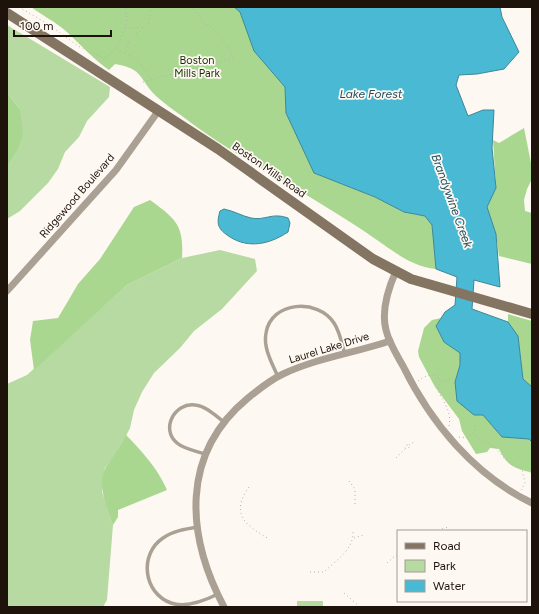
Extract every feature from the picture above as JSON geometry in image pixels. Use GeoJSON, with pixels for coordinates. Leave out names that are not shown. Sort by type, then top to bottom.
{"type":"FeatureCollection","features":[{"type":"Feature","properties":{"kind":"street","name":"Boston Mills Road"},"geometry":{"type":"LineString","coordinates":[[7,13],[218,149],[367,255],[411,279],[532,314]]}},
{"type":"Feature","properties":{"kind":"street","name":"Ridgewood Boulevard"},"geometry":{"type":"LineString","coordinates":[[7,291],[116,170],[159,110]]}},
{"type":"Feature","properties":{"kind":"street"},"geometry":{"type":"LineString","coordinates":[[396,271],[386,300],[386,329],[390,341],[413,385],[430,413],[446,433],[480,468],[519,496],[532,503]]}},
{"type":"Feature","properties":{"kind":"street","name":"Laurel Lake Drive"},"geometry":{"type":"LineString","coordinates":[[224,607],[205,560],[198,527],[196,487],[205,454],[224,422],[245,401],[278,377],[316,361],[345,355],[390,341]]}},
{"type":"Feature","properties":{"kind":"lane"},"geometry":{"type":"LineString","coordinates":[[278,377],[266,348],[266,331],[275,316],[290,307],[300,306],[312,308],[329,316],[336,327],[345,355]]}},
{"type":"Feature","properties":{"kind":"lane"},"geometry":{"type":"LineString","coordinates":[[205,454],[183,446],[174,440],[170,428],[173,416],[183,407],[195,405],[204,408],[224,422]]}},
{"type":"Feature","properties":{"kind":"lane"},"geometry":{"type":"LineString","coordinates":[[198,527],[177,531],[162,538],[153,547],[148,556],[148,578],[154,590],[170,603],[182,605],[197,603],[218,594]]}},
{"type":"Feature","properties":{"kind":"path"},"geometry":{"type":"LineString","coordinates":[[19,7],[48,24],[78,46],[106,58],[116,49],[124,28],[127,17],[125,7]]}},
{"type":"Feature","properties":{"kind":"path"},"geometry":{"type":"LineString","coordinates":[[125,53],[130,39],[148,24],[152,7]]}},
{"type":"Feature","properties":{"kind":"path"},"geometry":{"type":"LineString","coordinates":[[143,82],[233,58],[230,50],[214,29],[204,23],[193,7]]}},
{"type":"Feature","properties":{"kind":"path"},"geometry":{"type":"LineString","coordinates":[[124,28],[144,27]]}},
{"type":"Feature","properties":{"kind":"path"},"geometry":{"type":"LineString","coordinates":[[116,49],[136,59],[152,80]]}},
{"type":"Feature","properties":{"kind":"path"},"geometry":{"type":"LineString","coordinates":[[413,385],[427,375],[434,374],[438,376],[440,382],[438,391],[450,416],[446,433],[466,438],[473,434],[476,425]]}},
{"type":"Feature","properties":{"kind":"path"},"geometry":{"type":"LineString","coordinates":[[440,382],[454,378]]}},
{"type":"Feature","properties":{"kind":"path"},"geometry":{"type":"LineString","coordinates":[[473,434],[479,440],[495,447],[504,458],[522,469],[525,483],[519,496]]}},
{"type":"Feature","properties":{"kind":"path"},"geometry":{"type":"LineString","coordinates":[[396,458],[405,448],[405,445],[409,446],[414,442]]}},
{"type":"Feature","properties":{"kind":"path"},"geometry":{"type":"LineString","coordinates":[[349,481],[355,489],[355,504]]}},
{"type":"Feature","properties":{"kind":"path"},"geometry":{"type":"LineString","coordinates":[[249,487],[241,502],[245,524],[270,539]]}},
{"type":"Feature","properties":{"kind":"path"},"geometry":{"type":"LineString","coordinates":[[440,530],[449,527]]}},
{"type":"Feature","properties":{"kind":"path"},"geometry":{"type":"LineString","coordinates":[[310,572],[324,572],[350,547],[353,539],[353,531]]}},
{"type":"Feature","properties":{"kind":"path"},"geometry":{"type":"LineString","coordinates":[[353,539],[364,535]]}},
{"type":"Feature","properties":{"kind":"path"},"geometry":{"type":"LineString","coordinates":[[387,563],[397,556]]}},
{"type":"Feature","properties":{"kind":"path"},"geometry":{"type":"LineString","coordinates":[[344,593],[360,607]]}},
{"type":"Feature","properties":{"kind":"green space","name":"Boston Mills Park"},"geometry":{"type":"Polygon","coordinates":[[[31,7],[234,7],[240,12],[254,51],[285,87],[286,113],[314,173],[375,197],[404,212],[425,216],[432,225],[436,269],[418,265],[403,258],[350,222],[217,141],[159,99],[136,72],[124,66],[115,64],[109,70],[92,57],[63,28],[31,7]]]}},
{"type":"Feature","properties":{"kind":"green space"},"geometry":{"type":"Polygon","coordinates":[[[7,25],[110,87],[109,97],[87,121],[79,137],[65,152],[58,169],[48,183],[20,211],[7,219],[7,168],[16,153],[20,109],[7,93],[7,25]]]}},
{"type":"Feature","properties":{"kind":"green space"},"geometry":{"type":"Polygon","coordinates":[[[7,93],[20,109],[23,135],[16,153],[7,168],[7,93]]]}},
{"type":"Feature","properties":{"kind":"green space"},"geometry":{"type":"Polygon","coordinates":[[[524,128],[531,163],[531,181],[524,200],[525,211],[532,213],[532,264],[499,256],[496,234],[487,207],[496,188],[493,140],[499,143],[524,128]]]}},
{"type":"Feature","properties":{"kind":"green space"},"geometry":{"type":"Polygon","coordinates":[[[150,200],[172,218],[180,230],[182,238],[182,258],[127,285],[34,370],[30,340],[33,321],[58,318],[78,284],[100,259],[134,207],[150,200]]]}},
{"type":"Feature","properties":{"kind":"green space"},"geometry":{"type":"Polygon","coordinates":[[[220,250],[255,259],[257,271],[222,309],[194,331],[180,348],[154,373],[142,392],[134,410],[130,428],[120,448],[105,468],[102,492],[113,525],[107,600],[103,607],[7,607],[7,384],[27,375],[127,285],[182,258],[220,250]]]}},
{"type":"Feature","properties":{"kind":"green space"},"geometry":{"type":"Polygon","coordinates":[[[508,314],[532,321],[532,387],[523,379],[518,336],[508,322],[508,314]]]}},
{"type":"Feature","properties":{"kind":"green space"},"geometry":{"type":"Polygon","coordinates":[[[441,318],[436,326],[444,342],[460,353],[460,365],[455,382],[502,437],[529,439],[532,442],[532,474],[511,465],[499,449],[490,448],[487,452],[476,454],[462,431],[459,419],[435,387],[419,357],[418,351],[424,328],[432,320],[441,318]]]}},
{"type":"Feature","properties":{"kind":"green space"},"geometry":{"type":"Polygon","coordinates":[[[126,435],[149,461],[167,490],[118,510],[118,517],[113,525],[102,489],[103,474],[126,435]]]}},
{"type":"Feature","properties":{"kind":"green space"},"geometry":{"type":"Polygon","coordinates":[[[297,601],[323,601],[323,607],[297,607],[297,601]]]}},
{"type":"Feature","properties":{"kind":"water","name":"Lake Forest"},"geometry":{"type":"Polygon","coordinates":[[[234,7],[500,7],[502,17],[519,52],[504,69],[477,74],[459,75],[456,85],[468,116],[483,110],[494,110],[492,148],[496,188],[487,207],[496,234],[500,287],[474,280],[472,309],[508,322],[518,336],[523,379],[532,387],[532,442],[529,439],[502,437],[483,415],[474,415],[457,401],[455,382],[460,365],[460,353],[444,342],[436,326],[445,312],[455,305],[457,277],[436,269],[432,225],[425,216],[404,212],[375,197],[314,173],[286,113],[285,87],[254,51],[240,12],[234,7]]]}},
{"type":"Feature","properties":{"kind":"water"},"geometry":{"type":"Polygon","coordinates":[[[224,209],[256,219],[273,216],[288,218],[290,223],[288,232],[274,240],[259,244],[237,241],[226,234],[219,226],[218,220],[220,211],[224,209]]]}},
{"type":"Feature","properties":{"kind":"water label","name":"Brandywine Creek"},"geometry":{"type":"Point","coordinates":[452,201]}}]}
